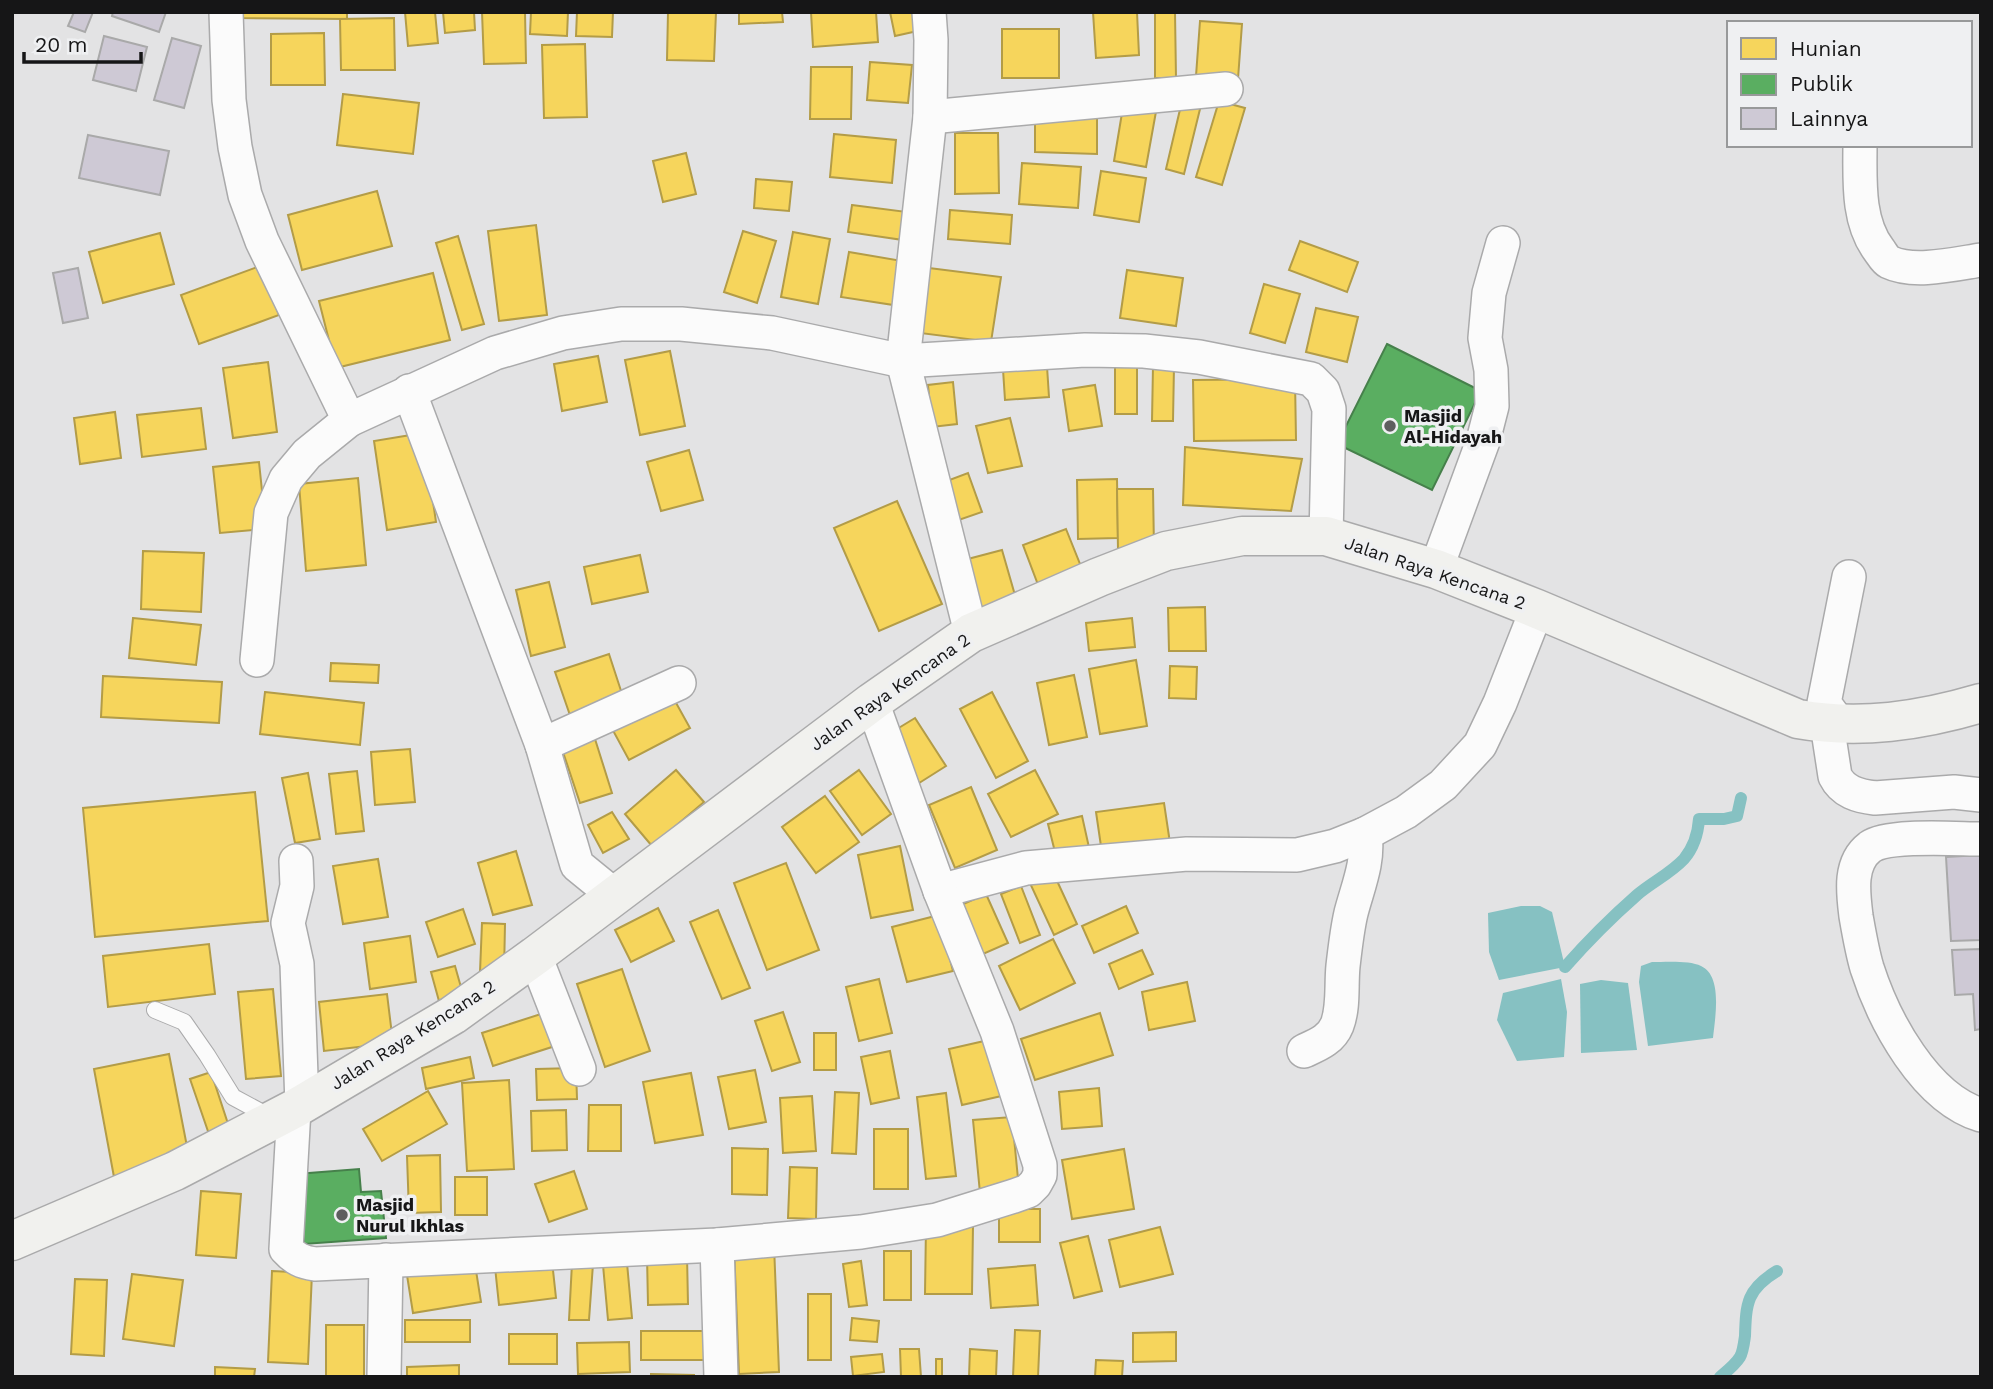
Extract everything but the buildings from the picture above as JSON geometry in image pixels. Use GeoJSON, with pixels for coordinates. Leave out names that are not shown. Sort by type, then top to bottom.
{"type":"FeatureCollection","features":[{"type":"Feature","properties":{"kind":"street"},"geometry":{"type":"LineString","coordinates":[[226,12],[229,100],[245,195],[262,241],[349,420]]}},
{"type":"Feature","properties":{"kind":"street"},"geometry":{"type":"LineString","coordinates":[[929,12],[930,117],[902,360],[971,633]]}},
{"type":"Feature","properties":{"kind":"street"},"geometry":{"type":"LineString","coordinates":[[930,117],[1226,89]]}},
{"type":"Feature","properties":{"kind":"street"},"geometry":{"type":"LineString","coordinates":[[1860,147],[1862,212],[1871,240],[1888,261],[1909,267],[1981,261]]}},
{"type":"Feature","properties":{"kind":"street"},"geometry":{"type":"LineString","coordinates":[[1436,569],[1483,441],[1492,406],[1491,370],[1485,338],[1489,293],[1503,243]]}},
{"type":"Feature","properties":{"kind":"street"},"geometry":{"type":"LineString","coordinates":[[257,660],[271,513],[286,479],[307,454],[349,420],[495,354],[563,333],[621,324],[681,324],[772,333],[902,360],[1085,349],[1144,351],[1199,357],[1311,379],[1324,391],[1329,410],[1326,536]]}},
{"type":"Feature","properties":{"kind":"street"},"geometry":{"type":"LineString","coordinates":[[409,391],[542,745],[577,865],[615,896]]}},
{"type":"Feature","properties":{"kind":"street","name":"Jalan Raya Kencana 2"},"geometry":{"type":"LineString","coordinates":[[12,1241],[175,1171],[290,1111],[453,1015],[872,702],[971,633],[1166,551],[1242,537],[1326,536],[1436,569],[1798,719],[1834,724],[1885,723],[1924,718],[1981,703]]}},
{"type":"Feature","properties":{"kind":"street"},"geometry":{"type":"LineString","coordinates":[[1849,577],[1824,703],[1834,724],[1835,776],[1839,784],[1862,797],[1954,792],[1981,795]]}},
{"type":"Feature","properties":{"kind":"street"},"geometry":{"type":"LineString","coordinates":[[940,891],[1026,868],[1187,854],[1297,855],[1335,846],[1365,834],[1406,812],[1443,785],[1480,745],[1538,609]]}},
{"type":"Feature","properties":{"kind":"street"},"geometry":{"type":"LineString","coordinates":[[542,745],[679,683]]}},
{"type":"Feature","properties":{"kind":"street"},"geometry":{"type":"LineString","coordinates":[[296,861],[297,886],[288,923],[297,964],[286,1249],[302,1262],[315,1264],[717,1245],[861,1232],[937,1220],[1028,1191],[1040,1175],[1040,1165],[997,1031],[940,891],[872,702]]}},
{"type":"Feature","properties":{"kind":"street"},"geometry":{"type":"LineString","coordinates":[[1304,1051],[1322,1044],[1338,1024],[1351,914],[1365,864],[1365,834]]}},
{"type":"Feature","properties":{"kind":"street"},"geometry":{"type":"LineString","coordinates":[[1981,839],[1895,839],[1873,845],[1860,856],[1854,874],[1859,935],[1867,968],[1899,1039],[1920,1069],[1946,1097],[1981,1115]]}},
{"type":"Feature","properties":{"kind":"street"},"geometry":{"type":"LineString","coordinates":[[535,956],[579,1069]]}},
{"type":"Feature","properties":{"kind":"street"},"geometry":{"type":"LineString","coordinates":[[717,1245],[721,1377]]}},
{"type":"Feature","properties":{"kind":"street"},"geometry":{"type":"LineString","coordinates":[[384,1377],[386,1260]]}},
{"type":"Feature","properties":{"kind":"lane"},"geometry":{"type":"LineString","coordinates":[[155,1010],[184,1023],[233,1097],[290,1111]]}},
{"type":"Feature","properties":{"kind":"water"},"geometry":{"type":"Polygon","coordinates":[[[1521,906],[1540,906],[1552,912],[1565,967],[1499,980],[1489,952],[1488,913],[1521,906]]]}},
{"type":"Feature","properties":{"kind":"water"},"geometry":{"type":"Polygon","coordinates":[[[1652,962],[1690,963],[1708,971],[1716,998],[1713,1038],[1648,1046],[1639,982],[1641,966],[1652,962]]]}},
{"type":"Feature","properties":{"kind":"water"},"geometry":{"type":"Polygon","coordinates":[[[1561,979],[1567,1012],[1564,1057],[1517,1061],[1497,1020],[1503,993],[1561,979]]]}},
{"type":"Feature","properties":{"kind":"water"},"geometry":{"type":"Polygon","coordinates":[[[1601,980],[1628,983],[1637,1050],[1581,1053],[1580,984],[1601,980]]]}},
{"type":"Feature","properties":{"kind":"waterway"},"geometry":{"type":"LineString","coordinates":[[1565,967],[1628,903],[1684,859],[1695,840],[1699,819],[1737,816],[1741,798]]}},
{"type":"Feature","properties":{"kind":"waterway"},"geometry":{"type":"LineString","coordinates":[[1720,1377],[1741,1355],[1750,1298],[1759,1284],[1777,1271]]}},
{"type":"Feature","properties":{"kind":"place","name":"Masjid Al-Hidayah"},"geometry":{"type":"Point","coordinates":[1390,426]}},
{"type":"Feature","properties":{"kind":"place","name":"Masjid Nurul Ikhlas"},"geometry":{"type":"Point","coordinates":[342,1215]}}]}
